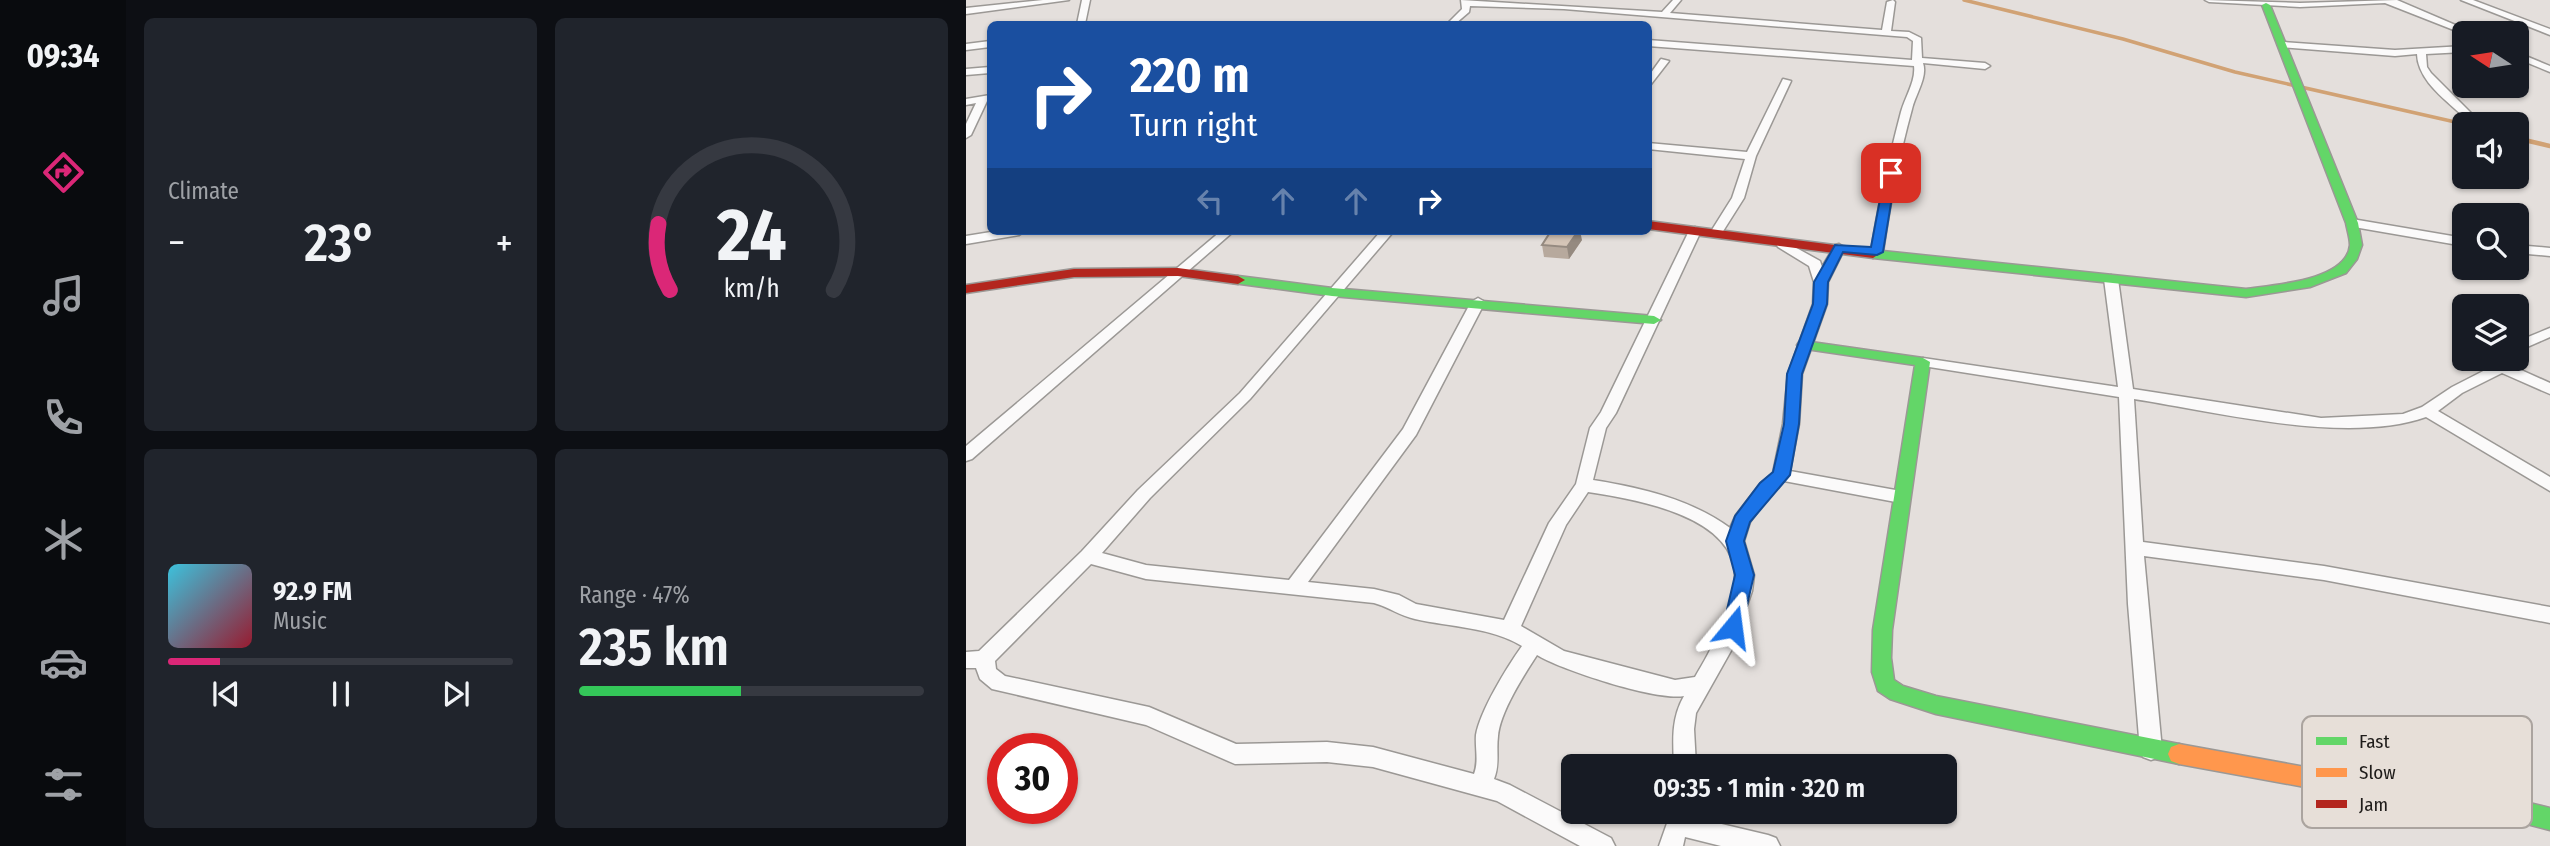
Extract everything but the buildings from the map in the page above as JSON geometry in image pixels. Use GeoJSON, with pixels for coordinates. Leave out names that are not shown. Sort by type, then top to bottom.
{"type":"FeatureCollection","features":[{"type":"Feature","properties":{"kind":"street"},"geometry":{"type":"LineString","coordinates":[[966,11],[1065,0]]}},
{"type":"Feature","properties":{"kind":"street"},"geometry":{"type":"LineString","coordinates":[[1082,21],[1086,0]]}},
{"type":"Feature","properties":{"kind":"street"},"geometry":{"type":"LineString","coordinates":[[1664,15],[1677,0]]}},
{"type":"Feature","properties":{"kind":"street"},"geometry":{"type":"LineString","coordinates":[[2209,0],[2266,5],[2340,5],[2390,1],[2452,26]]}},
{"type":"Feature","properties":{"kind":"street"},"geometry":{"type":"LineString","coordinates":[[2465,0],[2550,32]]}},
{"type":"Feature","properties":{"kind":"street"},"geometry":{"type":"LineString","coordinates":[[1454,21],[1466,10],[1466,2],[1568,3],[1664,15],[1886,32],[1915,37],[1918,40],[1916,62],[1920,66],[1920,78],[1909,97],[1884,199],[1877,252]]}},
{"type":"Feature","properties":{"kind":"street"},"geometry":{"type":"LineString","coordinates":[[1886,32],[1891,2]]}},
{"type":"Feature","properties":{"kind":"street"},"geometry":{"type":"LineString","coordinates":[[1652,226],[1782,244],[2246,293],[2299,287],[2328,277],[2348,262],[2356,244],[2352,223],[2266,5]]}},
{"type":"Feature","properties":{"kind":"street"},"geometry":{"type":"LineString","coordinates":[[1652,43],[1985,66]]}},
{"type":"Feature","properties":{"kind":"street"},"geometry":{"type":"LineString","coordinates":[[966,47],[987,44]]}},
{"type":"Feature","properties":{"kind":"street"},"geometry":{"type":"LineString","coordinates":[[2284,45],[2421,52],[2452,50]]}},
{"type":"Feature","properties":{"kind":"street"},"geometry":{"type":"LineString","coordinates":[[2421,52],[2422,67],[2427,75],[2465,112]]}},
{"type":"Feature","properties":{"kind":"street"},"geometry":{"type":"LineString","coordinates":[[2529,60],[2550,69]]}},
{"type":"Feature","properties":{"kind":"street"},"geometry":{"type":"LineString","coordinates":[[1652,79],[1664,61]]}},
{"type":"Feature","properties":{"kind":"street"},"geometry":{"type":"LineString","coordinates":[[966,72],[987,70]]}},
{"type":"Feature","properties":{"kind":"street"},"geometry":{"type":"LineString","coordinates":[[1716,233],[1738,198],[1751,156],[1786,81]]}},
{"type":"Feature","properties":{"kind":"street"},"geometry":{"type":"LineString","coordinates":[[966,102],[987,99]]}},
{"type":"Feature","properties":{"kind":"street"},"geometry":{"type":"LineString","coordinates":[[966,135],[987,99]]}},
{"type":"Feature","properties":{"kind":"street"},"geometry":{"type":"LineString","coordinates":[[1652,146],[1751,156]]}},
{"type":"Feature","properties":{"kind":"street"},"geometry":{"type":"LineString","coordinates":[[2352,223],[2452,240]]}},
{"type":"Feature","properties":{"kind":"street"},"geometry":{"type":"LineString","coordinates":[[1510,629],[1558,523],[1584,485],[1598,428],[1654,320],[1695,231]]}},
{"type":"Feature","properties":{"kind":"street"},"geometry":{"type":"LineString","coordinates":[[966,240],[996,235]]}},
{"type":"Feature","properties":{"kind":"street"},"geometry":{"type":"LineString","coordinates":[[966,455],[1223,235]]}},
{"type":"Feature","properties":{"kind":"street"},"geometry":{"type":"LineString","coordinates":[[1384,235],[1332,292],[1245,396],[1144,494],[1088,556],[975,660],[999,683],[1149,716],[1236,754],[1327,752],[1373,757],[1480,786],[1514,798],[1603,846]]}},
{"type":"Feature","properties":{"kind":"street"},"geometry":{"type":"LineString","coordinates":[[1684,754],[1683,729],[1686,712],[1733,627],[1743,591],[1745,575],[1735,541],[1742,520],[1766,488],[1781,475],[1791,424],[1795,374],[1820,304],[1821,282],[1815,264],[1782,244]]}},
{"type":"Feature","properties":{"kind":"street"},"geometry":{"type":"LineString","coordinates":[[1821,282],[1839,248]]}},
{"type":"Feature","properties":{"kind":"street"},"geometry":{"type":"LineString","coordinates":[[2529,250],[2550,252]]}},
{"type":"Feature","properties":{"kind":"street"},"geometry":{"type":"LineString","coordinates":[[966,289],[1074,273],[1178,272],[1332,292],[1478,302],[1654,320]]}},
{"type":"Feature","properties":{"kind":"street"},"geometry":{"type":"LineString","coordinates":[[2111,279],[2126,393],[2134,548],[2151,750]]}},
{"type":"Feature","properties":{"kind":"street"},"geometry":{"type":"LineString","coordinates":[[1295,586],[1410,431],[1478,302]]}},
{"type":"Feature","properties":{"kind":"street"},"geometry":{"type":"LineString","coordinates":[[2529,342],[2550,332]]}},
{"type":"Feature","properties":{"kind":"street"},"geometry":{"type":"LineString","coordinates":[[1804,345],[2321,423],[2404,419],[2427,411],[2489,371]]}},
{"type":"Feature","properties":{"kind":"street"},"geometry":{"type":"LineString","coordinates":[[1923,362],[1883,632],[1881,670],[1885,685],[1896,693],[1936,705],[2151,750],[2302,776]]}},
{"type":"Feature","properties":{"kind":"street"},"geometry":{"type":"LineString","coordinates":[[2517,371],[2550,389]]}},
{"type":"Feature","properties":{"kind":"street"},"geometry":{"type":"LineString","coordinates":[[2427,411],[2550,485]]}},
{"type":"Feature","properties":{"kind":"street"},"geometry":{"type":"LineString","coordinates":[[1781,475],[1901,497]]}},
{"type":"Feature","properties":{"kind":"street"},"geometry":{"type":"LineString","coordinates":[[1584,485],[1642,493],[1690,510],[1735,541]]}},
{"type":"Feature","properties":{"kind":"street"},"geometry":{"type":"LineString","coordinates":[[2134,548],[2324,573],[2550,615]]}},
{"type":"Feature","properties":{"kind":"street"},"geometry":{"type":"LineString","coordinates":[[1088,556],[1146,572],[1374,596],[1392,600],[1412,611],[1510,629],[1558,658],[1650,684],[1675,689],[1700,685]]}},
{"type":"Feature","properties":{"kind":"street"},"geometry":{"type":"LineString","coordinates":[[1480,786],[1488,767],[1487,734],[1509,681],[1534,644]]}},
{"type":"Feature","properties":{"kind":"street"},"geometry":{"type":"LineString","coordinates":[[2532,815],[2550,819]]}},
{"type":"Feature","properties":{"kind":"street"},"geometry":{"type":"LineString","coordinates":[[1677,828],[1742,843],[1768,846]]}},
{"type":"Feature","properties":{"kind":"waterway"},"geometry":{"type":"LineString","coordinates":[[1964,0],[2123,39],[2235,72],[2452,121]]}},
{"type":"Feature","properties":{"kind":"waterway"},"geometry":{"type":"LineString","coordinates":[[2529,141],[2550,146]]}},
{"type":"Feature","properties":{"kind":"traffic: fast"},"geometry":{"type":"LineString","coordinates":[[1873,254],[2246,293],[2310,283],[2341,270],[2351,259],[2356,245],[2352,223],[2266,5]]}},
{"type":"Feature","properties":{"kind":"traffic: fast"},"geometry":{"type":"LineString","coordinates":[[1238,280],[1332,292],[1654,320]]}},
{"type":"Feature","properties":{"kind":"traffic: fast"},"geometry":{"type":"LineString","coordinates":[[1804,345],[1923,362],[1905,468],[1883,630],[1881,658],[1885,685],[1897,693],[1936,705],[2179,754]]}},
{"type":"Feature","properties":{"kind":"traffic: fast"},"geometry":{"type":"LineString","coordinates":[[2532,815],[2550,819]]}},
{"type":"Feature","properties":{"kind":"traffic: slow"},"geometry":{"type":"LineString","coordinates":[[2179,754],[2302,776]]}},
{"type":"Feature","properties":{"kind":"traffic: jam"},"geometry":{"type":"LineString","coordinates":[[1652,226],[1873,254]]}},
{"type":"Feature","properties":{"kind":"traffic: jam"},"geometry":{"type":"LineString","coordinates":[[966,289],[1074,273],[1178,272],[1238,280]]}},
{"type":"Feature","properties":{"kind":"route"},"geometry":{"type":"LineString","coordinates":[[1733,627],[1745,575],[1735,541],[1742,520],[1766,488],[1781,475],[1791,424],[1795,374],[1820,304],[1821,282],[1835,261],[1839,248],[1877,252],[1884,199],[1891,173]]}}]}
